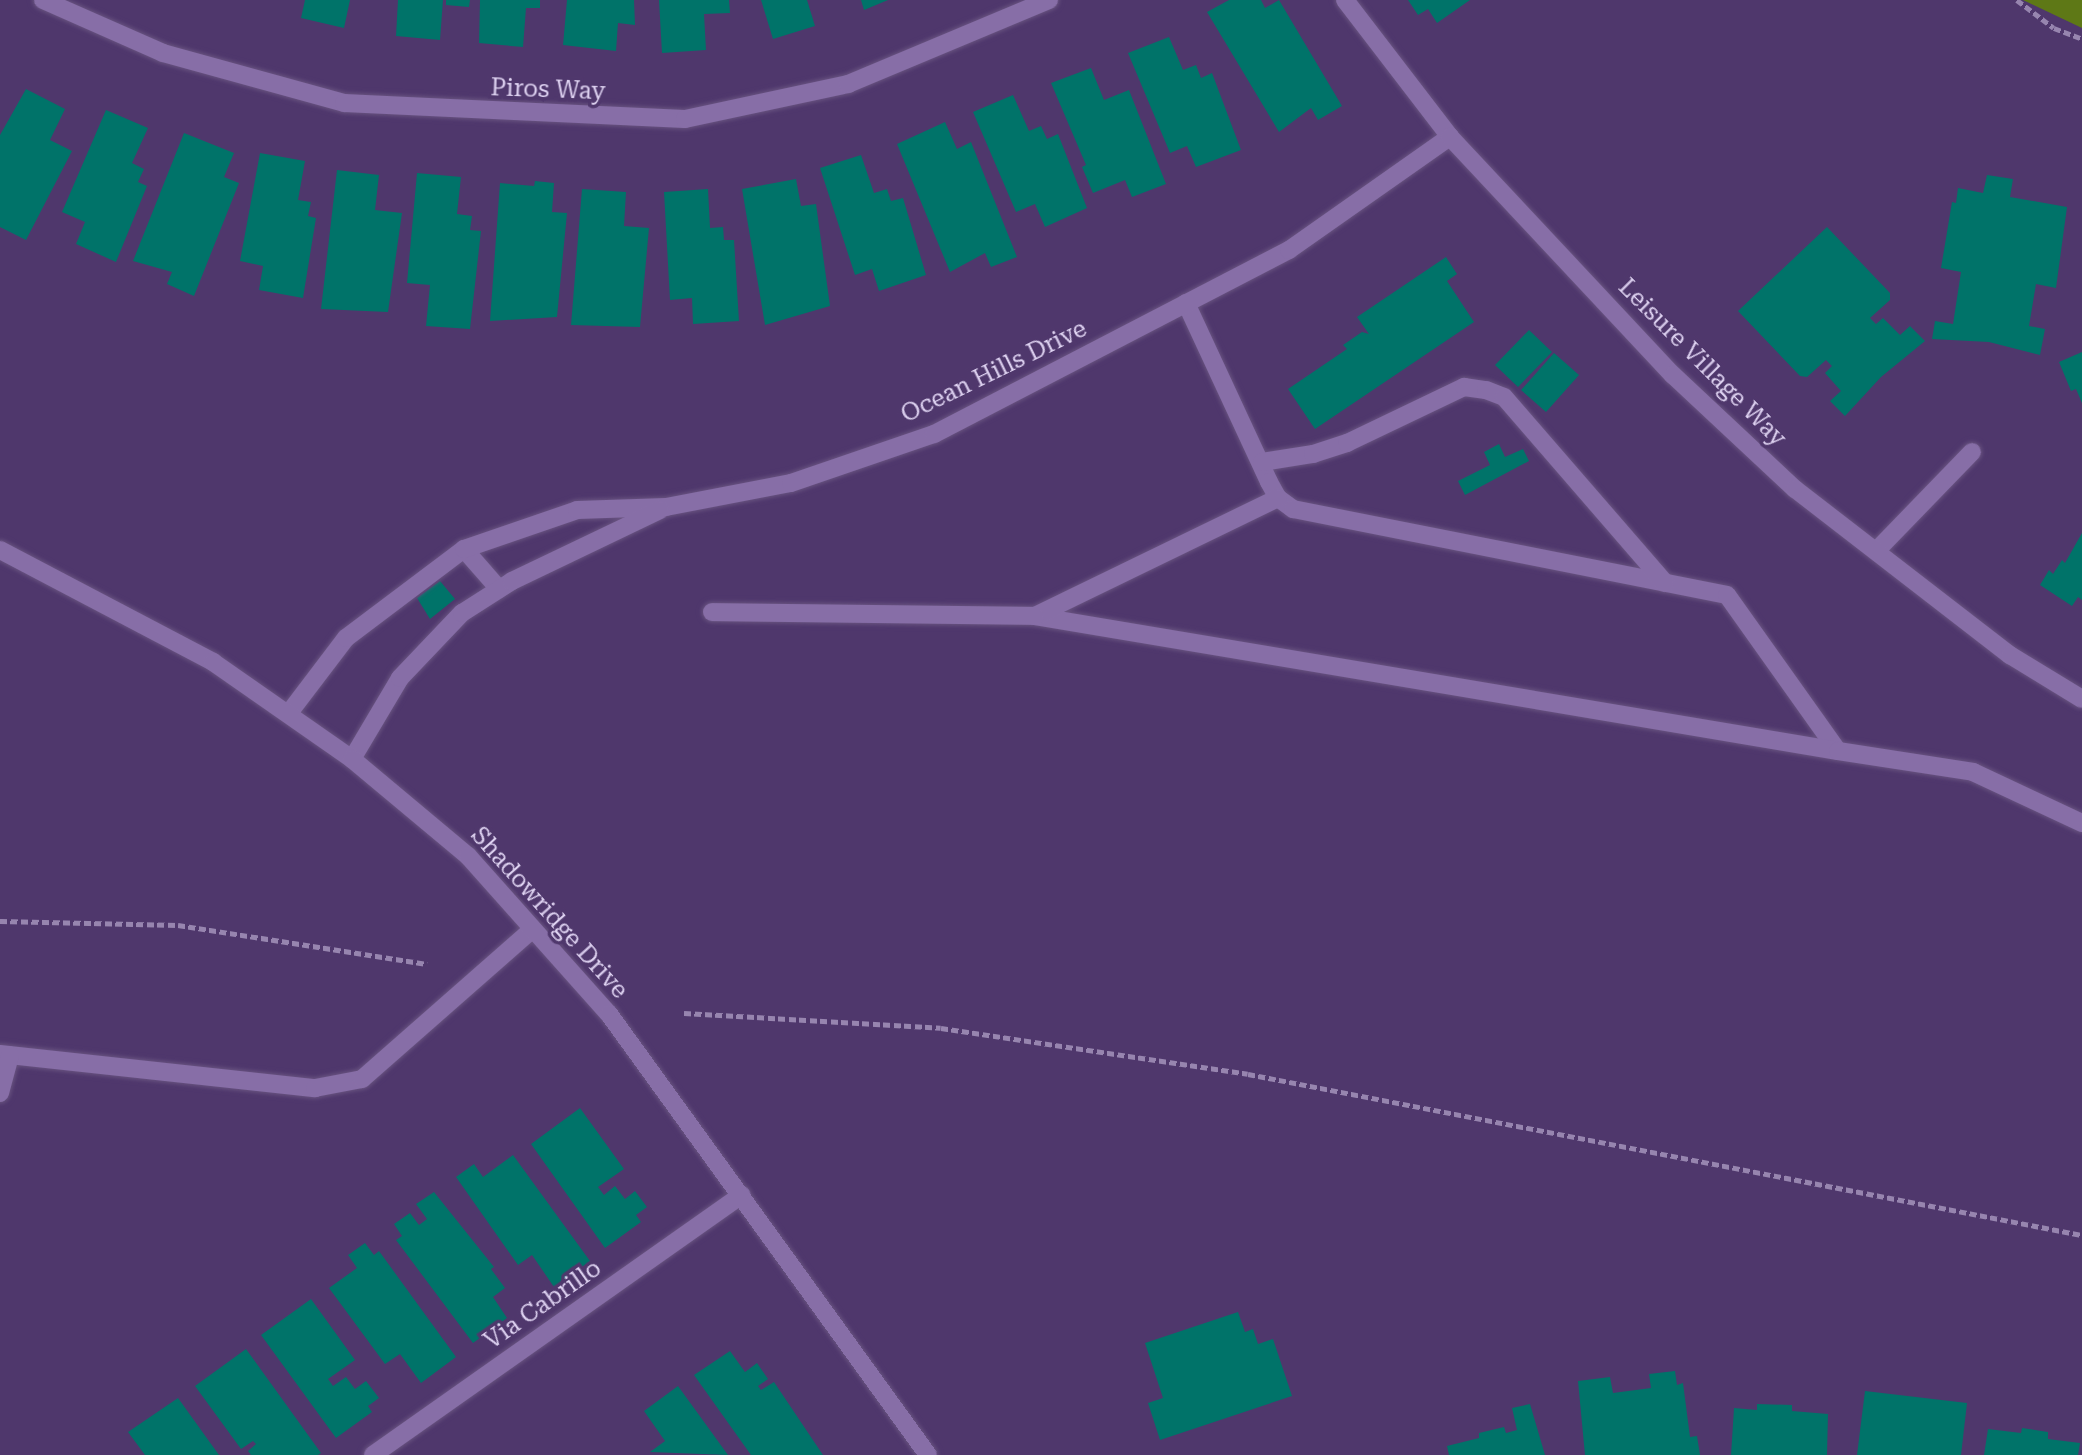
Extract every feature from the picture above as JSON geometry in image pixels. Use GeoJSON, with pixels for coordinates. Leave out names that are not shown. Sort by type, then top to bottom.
{"type":"FeatureCollection","features":[{"type":"Feature","properties":{"kind":"street","name":"Piros Way"},"geometry":{"type":"LineString","coordinates":[[43,0],[163,53],[344,103],[685,119],[848,83],[1049,0]]}},
{"type":"Feature","properties":{"kind":"street","name":"Leisure Village Way"},"geometry":{"type":"LineString","coordinates":[[1345,0],[1450,136],[1674,375],[1795,489],[1878,549],[2010,655],[2082,699]]}},
{"type":"Feature","properties":{"kind":"street","name":"Ocean Hills Drive"},"geometry":{"type":"LineString","coordinates":[[289,713],[346,638],[464,549],[577,510],[666,507],[791,483],[934,434],[1289,250],[1450,136]]}},
{"type":"Feature","properties":{"kind":"street"},"geometry":{"type":"LineString","coordinates":[[1186,303],[1278,498],[1293,509],[1727,596],[1838,751]]}},
{"type":"Feature","properties":{"kind":"street"},"geometry":{"type":"LineString","coordinates":[[1262,462],[1313,454],[1348,443],[1464,387],[1486,390],[1504,397],[1665,583]]}},
{"type":"Feature","properties":{"kind":"street"},"geometry":{"type":"LineString","coordinates":[[1878,549],[1972,453]]}},
{"type":"Feature","properties":{"kind":"street"},"geometry":{"type":"LineString","coordinates":[[1035,615],[1278,498]]}},
{"type":"Feature","properties":{"kind":"street"},"geometry":{"type":"LineString","coordinates":[[352,759],[400,678],[462,613],[499,589],[666,507]]}},
{"type":"Feature","properties":{"kind":"street"},"geometry":{"type":"LineString","coordinates":[[464,549],[499,589]]}},
{"type":"Feature","properties":{"kind":"street","name":"Shadowridge Drive"},"geometry":{"type":"LineString","coordinates":[[0,550],[213,662],[352,759],[468,856],[609,1014],[928,1455]]}},
{"type":"Feature","properties":{"kind":"street"},"geometry":{"type":"LineString","coordinates":[[712,612],[1035,615],[1973,772],[2082,823]]}},
{"type":"Feature","properties":{"kind":"street"},"geometry":{"type":"LineString","coordinates":[[0,1093],[5,1054],[315,1088],[362,1079],[533,929]]}},
{"type":"Feature","properties":{"kind":"street","name":"Via Cabrillo"},"geometry":{"type":"LineString","coordinates":[[373,1455],[741,1195]]}},
{"type":"Feature","properties":{"kind":"path"},"geometry":{"type":"LineString","coordinates":[[2017,0],[2054,28],[2082,39]]}},
{"type":"Feature","properties":{"kind":"path"},"geometry":{"type":"LineString","coordinates":[[0,921],[178,925],[427,964]]}},
{"type":"Feature","properties":{"kind":"path"},"geometry":{"type":"LineString","coordinates":[[684,1013],[941,1028],[1248,1074],[2082,1236]]}},
{"type":"Feature","properties":{"kind":"green space"},"geometry":{"type":"Polygon","coordinates":[[[2023,0],[2082,0],[2082,28],[2023,0]]]}},
{"type":"Feature","properties":{"kind":"building"},"geometry":{"type":"Polygon","coordinates":[[[305,0],[350,0],[344,28],[301,18],[305,0]]]}},
{"type":"Feature","properties":{"kind":"building"},"geometry":{"type":"Polygon","coordinates":[[[398,0],[443,0],[440,40],[396,36],[398,0]]]}},
{"type":"Feature","properties":{"kind":"building"},"geometry":{"type":"Polygon","coordinates":[[[446,0],[470,0],[469,7],[446,5],[446,0]]]}},
{"type":"Feature","properties":{"kind":"building"},"geometry":{"type":"Polygon","coordinates":[[[480,0],[540,0],[540,8],[526,8],[523,47],[479,43],[480,0]]]}},
{"type":"Feature","properties":{"kind":"building"},"geometry":{"type":"Polygon","coordinates":[[[567,0],[634,0],[635,25],[618,23],[616,51],[563,45],[567,0]]]}},
{"type":"Feature","properties":{"kind":"building"},"geometry":{"type":"Polygon","coordinates":[[[659,0],[729,0],[730,13],[704,14],[706,50],[662,53],[659,0]]]}},
{"type":"Feature","properties":{"kind":"building"},"geometry":{"type":"Polygon","coordinates":[[[761,0],[807,0],[815,26],[773,39],[761,0]]]}},
{"type":"Feature","properties":{"kind":"building"},"geometry":{"type":"Polygon","coordinates":[[[861,0],[888,0],[864,10],[861,0]]]}},
{"type":"Feature","properties":{"kind":"building"},"geometry":{"type":"Polygon","coordinates":[[[1229,0],[1261,0],[1265,8],[1279,0],[1342,106],[1318,120],[1311,108],[1279,132],[1207,12],[1229,0]]]}},
{"type":"Feature","properties":{"kind":"building"},"geometry":{"type":"Polygon","coordinates":[[[1408,0],[1470,0],[1437,23],[1428,9],[1418,15],[1408,0]]]}},
{"type":"Feature","properties":{"kind":"building"},"geometry":{"type":"Polygon","coordinates":[[[1169,37],[1183,70],[1196,65],[1201,78],[1212,73],[1241,150],[1196,167],[1187,146],[1170,153],[1128,53],[1169,37]]]}},
{"type":"Feature","properties":{"kind":"building"},"geometry":{"type":"Polygon","coordinates":[[[1091,68],[1104,100],[1129,90],[1166,184],[1132,197],[1125,180],[1093,193],[1082,167],[1086,165],[1051,83],[1091,68]]]}},
{"type":"Feature","properties":{"kind":"building"},"geometry":{"type":"Polygon","coordinates":[[[26,89],[65,109],[50,140],[72,151],[26,240],[0,227],[0,135],[26,89]]]}},
{"type":"Feature","properties":{"kind":"building"},"geometry":{"type":"Polygon","coordinates":[[[1013,95],[1029,131],[1041,126],[1047,139],[1058,134],[1087,208],[1045,227],[1035,204],[1016,212],[973,112],[1013,95]]]}},
{"type":"Feature","properties":{"kind":"building"},"geometry":{"type":"Polygon","coordinates":[[[106,110],[148,128],[132,163],[144,169],[138,182],[147,186],[116,262],[76,244],[85,222],[62,212],[106,110]]]}},
{"type":"Feature","properties":{"kind":"building"},"geometry":{"type":"Polygon","coordinates":[[[945,122],[957,149],[971,142],[1017,257],[991,267],[985,253],[950,272],[897,144],[945,122]]]}},
{"type":"Feature","properties":{"kind":"building"},"geometry":{"type":"Polygon","coordinates":[[[184,133],[234,153],[224,177],[239,183],[194,296],[167,284],[172,272],[133,261],[184,133]]]}},
{"type":"Feature","properties":{"kind":"building"},"geometry":{"type":"Polygon","coordinates":[[[260,153],[305,161],[298,200],[311,202],[308,216],[316,218],[303,298],[259,290],[263,266],[240,261],[260,153]]]}},
{"type":"Feature","properties":{"kind":"building"},"geometry":{"type":"Polygon","coordinates":[[[861,155],[874,193],[887,189],[891,201],[903,198],[926,275],[879,291],[872,269],[855,275],[820,168],[861,155]]]}},
{"type":"Feature","properties":{"kind":"building"},"geometry":{"type":"Polygon","coordinates":[[[337,170],[379,175],[375,210],[402,213],[388,312],[321,309],[337,170]]]}},
{"type":"Feature","properties":{"kind":"building"},"geometry":{"type":"Polygon","coordinates":[[[417,173],[461,177],[457,214],[472,216],[470,230],[481,231],[470,329],[426,326],[430,285],[407,283],[417,173]]]}},
{"type":"Feature","properties":{"kind":"building"},"geometry":{"type":"Polygon","coordinates":[[[1987,175],[2013,179],[2010,197],[2067,207],[2056,288],[2036,284],[2029,326],[2045,329],[2040,355],[1989,342],[1932,339],[1935,321],[1953,324],[1961,272],[1941,268],[1952,202],[1956,203],[1958,188],[1983,193],[1987,175]]]}},
{"type":"Feature","properties":{"kind":"building"},"geometry":{"type":"Polygon","coordinates":[[[796,179],[801,206],[816,204],[830,306],[765,325],[742,189],[796,179]]]}},
{"type":"Feature","properties":{"kind":"building"},"geometry":{"type":"Polygon","coordinates":[[[535,181],[554,183],[552,212],[567,213],[557,317],[490,321],[500,183],[534,186],[535,181]]]}},
{"type":"Feature","properties":{"kind":"building"},"geometry":{"type":"Polygon","coordinates":[[[582,189],[626,192],[624,226],[649,228],[640,327],[571,325],[582,189]]]}},
{"type":"Feature","properties":{"kind":"building"},"geometry":{"type":"Polygon","coordinates":[[[708,189],[710,228],[723,227],[724,240],[734,240],[739,321],[693,324],[692,298],[670,300],[664,192],[708,189]]]}},
{"type":"Feature","properties":{"kind":"building"},"geometry":{"type":"Polygon","coordinates":[[[1827,227],[1890,293],[1890,300],[1870,318],[1876,324],[1883,318],[1900,335],[1910,326],[1925,341],[1881,377],[1845,416],[1830,401],[1841,391],[1825,373],[1832,366],[1826,360],[1807,377],[1800,376],[1738,311],[1827,227]]]}},
{"type":"Feature","properties":{"kind":"building"},"geometry":{"type":"Polygon","coordinates":[[[1446,257],[1457,274],[1447,281],[1474,322],[1315,429],[1288,389],[1347,349],[1343,345],[1362,332],[1369,334],[1357,317],[1446,257]]]}},
{"type":"Feature","properties":{"kind":"building"},"geometry":{"type":"Polygon","coordinates":[[[1529,330],[1552,352],[1518,387],[1495,365],[1529,330]]]}},
{"type":"Feature","properties":{"kind":"building"},"geometry":{"type":"Polygon","coordinates":[[[2082,352],[2082,403],[2076,389],[2071,391],[2059,362],[2082,352]]]}},
{"type":"Feature","properties":{"kind":"building"},"geometry":{"type":"Polygon","coordinates":[[[1554,353],[1579,375],[1546,412],[1521,390],[1554,353]]]}},
{"type":"Feature","properties":{"kind":"building"},"geometry":{"type":"Polygon","coordinates":[[[1499,444],[1505,457],[1523,449],[1529,461],[1465,495],[1458,481],[1490,465],[1484,452],[1499,444]]]}},
{"type":"Feature","properties":{"kind":"building"},"geometry":{"type":"Polygon","coordinates":[[[2082,533],[2082,600],[2078,597],[2072,606],[2040,585],[2049,570],[2053,574],[2062,560],[2065,563],[2082,533]]]}},
{"type":"Feature","properties":{"kind":"building"},"geometry":{"type":"Polygon","coordinates":[[[440,581],[455,599],[430,619],[417,598],[440,581]]]}},
{"type":"Feature","properties":{"kind":"building"},"geometry":{"type":"Polygon","coordinates":[[[580,1108],[624,1169],[598,1187],[604,1195],[615,1186],[625,1199],[635,1191],[647,1207],[636,1215],[641,1222],[605,1248],[531,1144],[580,1108]]]}},
{"type":"Feature","properties":{"kind":"building"},"geometry":{"type":"Polygon","coordinates":[[[513,1155],[590,1261],[554,1287],[532,1255],[518,1265],[456,1177],[474,1164],[483,1177],[513,1155]]]}},
{"type":"Feature","properties":{"kind":"building"},"geometry":{"type":"Polygon","coordinates":[[[434,1192],[494,1267],[491,1269],[505,1288],[493,1297],[507,1318],[473,1343],[396,1240],[402,1236],[394,1224],[410,1213],[419,1225],[427,1219],[416,1204],[434,1192]]]}},
{"type":"Feature","properties":{"kind":"building"},"geometry":{"type":"Polygon","coordinates":[[[365,1243],[374,1255],[379,1251],[456,1357],[421,1383],[400,1354],[385,1364],[329,1288],[357,1268],[348,1255],[365,1243]]]}},
{"type":"Feature","properties":{"kind":"building"},"geometry":{"type":"Polygon","coordinates":[[[311,1299],[355,1360],[328,1379],[333,1386],[346,1377],[355,1389],[366,1381],[379,1398],[368,1406],[372,1412],[336,1438],[261,1335],[311,1299]]]}},
{"type":"Feature","properties":{"kind":"building"},"geometry":{"type":"Polygon","coordinates":[[[1238,1312],[1245,1332],[1253,1329],[1258,1344],[1273,1339],[1292,1396],[1160,1440],[1148,1403],[1163,1398],[1145,1343],[1238,1312]]]}},
{"type":"Feature","properties":{"kind":"building"},"geometry":{"type":"Polygon","coordinates":[[[246,1349],[321,1453],[251,1455],[248,1451],[256,1444],[253,1441],[241,1449],[195,1386],[246,1349]]]}},
{"type":"Feature","properties":{"kind":"building"},"geometry":{"type":"Polygon","coordinates":[[[730,1351],[745,1372],[757,1363],[768,1379],[758,1386],[761,1390],[774,1382],[823,1455],[751,1455],[694,1375],[730,1351]]]}},
{"type":"Feature","properties":{"kind":"building"},"geometry":{"type":"Polygon","coordinates":[[[1675,1371],[1677,1385],[1683,1383],[1690,1437],[1697,1436],[1700,1455],[1585,1455],[1578,1381],[1610,1377],[1613,1393],[1651,1388],[1649,1374],[1675,1371]]]}},
{"type":"Feature","properties":{"kind":"building"},"geometry":{"type":"Polygon","coordinates":[[[678,1386],[728,1455],[650,1452],[665,1441],[644,1411],[678,1386]]]}},
{"type":"Feature","properties":{"kind":"building"},"geometry":{"type":"Polygon","coordinates":[[[1865,1391],[1967,1403],[1961,1455],[1857,1455],[1865,1391]]]}},
{"type":"Feature","properties":{"kind":"building"},"geometry":{"type":"Polygon","coordinates":[[[178,1398],[219,1455],[145,1455],[128,1432],[178,1398]]]}},
{"type":"Feature","properties":{"kind":"building"},"geometry":{"type":"Polygon","coordinates":[[[1530,1404],[1545,1455],[1449,1455],[1447,1446],[1479,1438],[1479,1433],[1504,1427],[1506,1433],[1517,1430],[1512,1408],[1530,1404]]]}},
{"type":"Feature","properties":{"kind":"building"},"geometry":{"type":"Polygon","coordinates":[[[1757,1404],[1792,1405],[1792,1411],[1828,1414],[1827,1455],[1731,1455],[1734,1408],[1757,1410],[1757,1404]]]}},
{"type":"Feature","properties":{"kind":"building"},"geometry":{"type":"Polygon","coordinates":[[[2022,1428],[2048,1432],[2048,1439],[2080,1443],[2078,1455],[1984,1455],[1988,1429],[2021,1433],[2022,1428]]]}}]}
